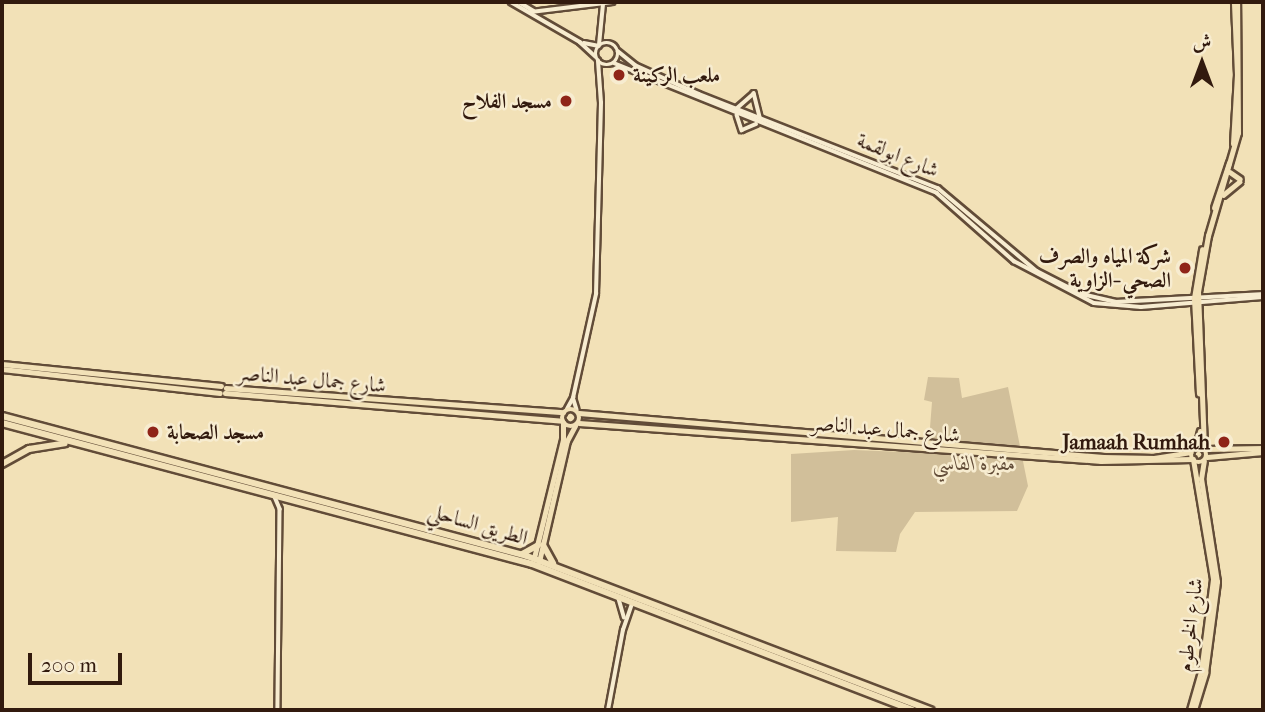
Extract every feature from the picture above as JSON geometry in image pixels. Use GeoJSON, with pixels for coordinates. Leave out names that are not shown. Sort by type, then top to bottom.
{"type":"FeatureCollection","features":[{"type":"Feature","properties":{"kind":"highway","name":"الطريق الساحلي"},"geometry":{"type":"LineString","coordinates":[[2,416],[521,554],[614,593],[704,624],[912,710]]}},
{"type":"Feature","properties":{"kind":"highway","name":"الطريق الساحلي"},"geometry":{"type":"LineString","coordinates":[[2,423],[555,565],[931,710]]}},
{"type":"Feature","properties":{"kind":"highway"},"geometry":{"type":"LineString","coordinates":[[2,464],[43,445],[80,443]]}},
{"type":"Feature","properties":{"kind":"highway"},"geometry":{"type":"LineString","coordinates":[[521,554],[540,545],[555,565]]}},
{"type":"Feature","properties":{"kind":"main road"},"geometry":{"type":"LineString","coordinates":[[1196,301],[1208,236],[1230,170],[1240,115],[1235,2]]}},
{"type":"Feature","properties":{"kind":"main road"},"geometry":{"type":"LineString","coordinates":[[1191,452],[1196,447],[1200,421],[1196,301],[1205,236],[1233,144],[1237,89],[1235,2]]}},
{"type":"Feature","properties":{"kind":"main road"},"geometry":{"type":"LineString","coordinates":[[1221,198],[1239,181],[1230,170]]}},
{"type":"Feature","properties":{"kind":"main road","name":"شارع الخرطوم"},"geometry":{"type":"LineString","coordinates":[[1192,710],[1205,673],[1217,582],[1201,479],[1206,459],[1196,301]]}},
{"type":"Feature","properties":{"kind":"main road","name":"شارع جمال عبد الناصر"},"geometry":{"type":"LineString","coordinates":[[2,363],[223,390],[565,410],[1103,457],[1154,458],[1191,452]]}},
{"type":"Feature","properties":{"kind":"main road","name":"شارع جمال عبد الناصر"},"geometry":{"type":"LineString","coordinates":[[2,369],[577,425],[1101,461],[1206,459]]}},
{"type":"Feature","properties":{"kind":"main road"},"geometry":{"type":"LineString","coordinates":[[540,545],[565,410]]}},
{"type":"Feature","properties":{"kind":"main road"},"geometry":{"type":"LineString","coordinates":[[536,562],[567,441],[577,425],[578,412]]}},
{"type":"Feature","properties":{"kind":"main road"},"geometry":{"type":"LineString","coordinates":[[1196,447],[1263,450]]}},
{"type":"Feature","properties":{"kind":"main road"},"geometry":{"type":"LineString","coordinates":[[1206,459],[1263,450]]}},
{"type":"Feature","properties":{"kind":"main road","name":"شارع الخرطوم"},"geometry":{"type":"LineString","coordinates":[[1191,452],[1213,579],[1201,672],[1192,710]]}},
{"type":"Feature","properties":{"kind":"street"},"geometry":{"type":"LineString","coordinates":[[511,2],[580,42],[596,59]]}},
{"type":"Feature","properties":{"kind":"street"},"geometry":{"type":"LineString","coordinates":[[519,2],[534,11]]}},
{"type":"Feature","properties":{"kind":"street"},"geometry":{"type":"LineString","coordinates":[[565,410],[573,398],[597,282],[601,83],[596,59],[604,2]]}},
{"type":"Feature","properties":{"kind":"street"},"geometry":{"type":"LineString","coordinates":[[529,12],[612,2]]}},
{"type":"Feature","properties":{"kind":"street","name":"شارع ابولقمة"},"geometry":{"type":"LineString","coordinates":[[602,27],[611,44],[635,65],[736,112]]}},
{"type":"Feature","properties":{"kind":"street"},"geometry":{"type":"LineString","coordinates":[[580,42],[599,46],[611,44]]}},
{"type":"Feature","properties":{"kind":"street"},"geometry":{"type":"LineString","coordinates":[[601,83],[618,51]]}},
{"type":"Feature","properties":{"kind":"street","name":"شارع ابولقمة"},"geometry":{"type":"LineString","coordinates":[[596,59],[938,188],[1027,264],[1082,294],[1117,302],[1196,301],[1263,296]]}},
{"type":"Feature","properties":{"kind":"street"},"geometry":{"type":"LineString","coordinates":[[754,93],[759,121],[742,130],[736,112],[754,93]]}},
{"type":"Feature","properties":{"kind":"street"},"geometry":{"type":"LineString","coordinates":[[573,398],[578,412]]}},
{"type":"Feature","properties":{"kind":"street"},"geometry":{"type":"LineString","coordinates":[[271,494],[280,509],[278,710]]}},
{"type":"Feature","properties":{"kind":"street"},"geometry":{"type":"LineString","coordinates":[[280,509],[294,500]]}},
{"type":"Feature","properties":{"kind":"street"},"geometry":{"type":"LineString","coordinates":[[614,593],[625,606],[623,630]]}},
{"type":"Feature","properties":{"kind":"street"},"geometry":{"type":"LineString","coordinates":[[608,710],[628,608],[639,602]]}},
{"type":"Feature","properties":{"kind":"green space","name":"مقبرة الفاسي"},"geometry":{"type":"Polygon","coordinates":[[[928,377],[959,378],[962,398],[1008,387],[1028,486],[1017,511],[915,512],[900,534],[896,552],[836,551],[838,517],[791,522],[791,454],[854,450],[928,453],[932,402],[924,400],[928,377]]]}},
{"type":"Feature","properties":{"kind":"place","name":"ملعب الركينة"},"geometry":{"type":"Point","coordinates":[619,75]}},
{"type":"Feature","properties":{"kind":"place","name":"مسجد الفلاح"},"geometry":{"type":"Point","coordinates":[566,101]}},
{"type":"Feature","properties":{"kind":"place","name":"شركة المياه والصرف الصحي -الزاوية"},"geometry":{"type":"Point","coordinates":[1185,268]}},
{"type":"Feature","properties":{"kind":"place","name":"مسجد الصحابة"},"geometry":{"type":"Point","coordinates":[153,432]}},
{"type":"Feature","properties":{"kind":"place","name":"Jamaah Rumhah"},"geometry":{"type":"Point","coordinates":[1224,442]}}]}
